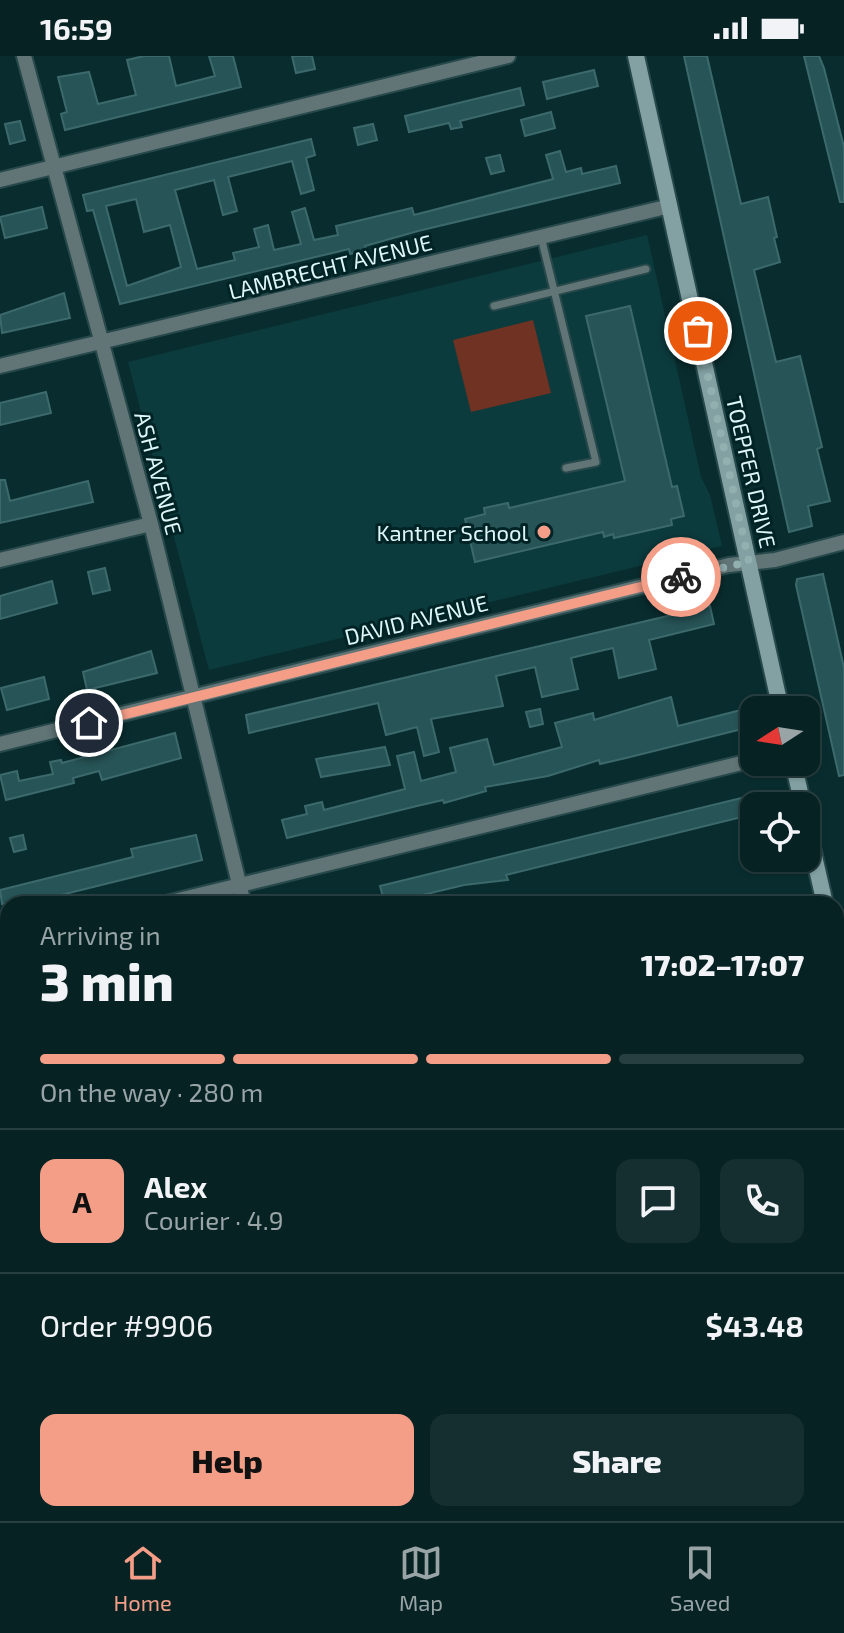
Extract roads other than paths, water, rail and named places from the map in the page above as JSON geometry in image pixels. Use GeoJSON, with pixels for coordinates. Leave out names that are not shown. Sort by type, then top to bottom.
{"type":"FeatureCollection","features":[{"type":"Feature","properties":{"kind":"street","name":"ASH AVENUE"},"geometry":{"type":"LineString","coordinates":[[24,56],[151,524],[242,896]]}},
{"type":"Feature","properties":{"kind":"street"},"geometry":{"type":"LineString","coordinates":[[0,180],[508,56]]}},
{"type":"Feature","properties":{"kind":"street","name":"TOEPFER DRIVE"},"geometry":{"type":"LineString","coordinates":[[636,56],[778,696]]}},
{"type":"Feature","properties":{"kind":"street","name":"LAMBRECHT AVENUE"},"geometry":{"type":"LineString","coordinates":[[0,366],[670,206]]}},
{"type":"Feature","properties":{"kind":"street"},"geometry":{"type":"LineString","coordinates":[[0,560],[151,524]]}},
{"type":"Feature","properties":{"kind":"street","name":"DAVID AVENUE"},"geometry":{"type":"LineString","coordinates":[[0,744],[749,562],[775,560],[844,542]]}},
{"type":"Feature","properties":{"kind":"street"},"geometry":{"type":"LineString","coordinates":[[196,896],[740,763]]}},
{"type":"Feature","properties":{"kind":"street"},"geometry":{"type":"LineString","coordinates":[[818,872],[823,896]]}},
{"type":"Feature","properties":{"kind":"lane"},"geometry":{"type":"LineString","coordinates":[[541,237],[596,462],[566,468]]}},
{"type":"Feature","properties":{"kind":"lane"},"geometry":{"type":"LineString","coordinates":[[494,306],[646,269]]}},
{"type":"Feature","properties":{"kind":"place","name":"Kantner School"},"geometry":{"type":"Point","coordinates":[544,532]}}]}
